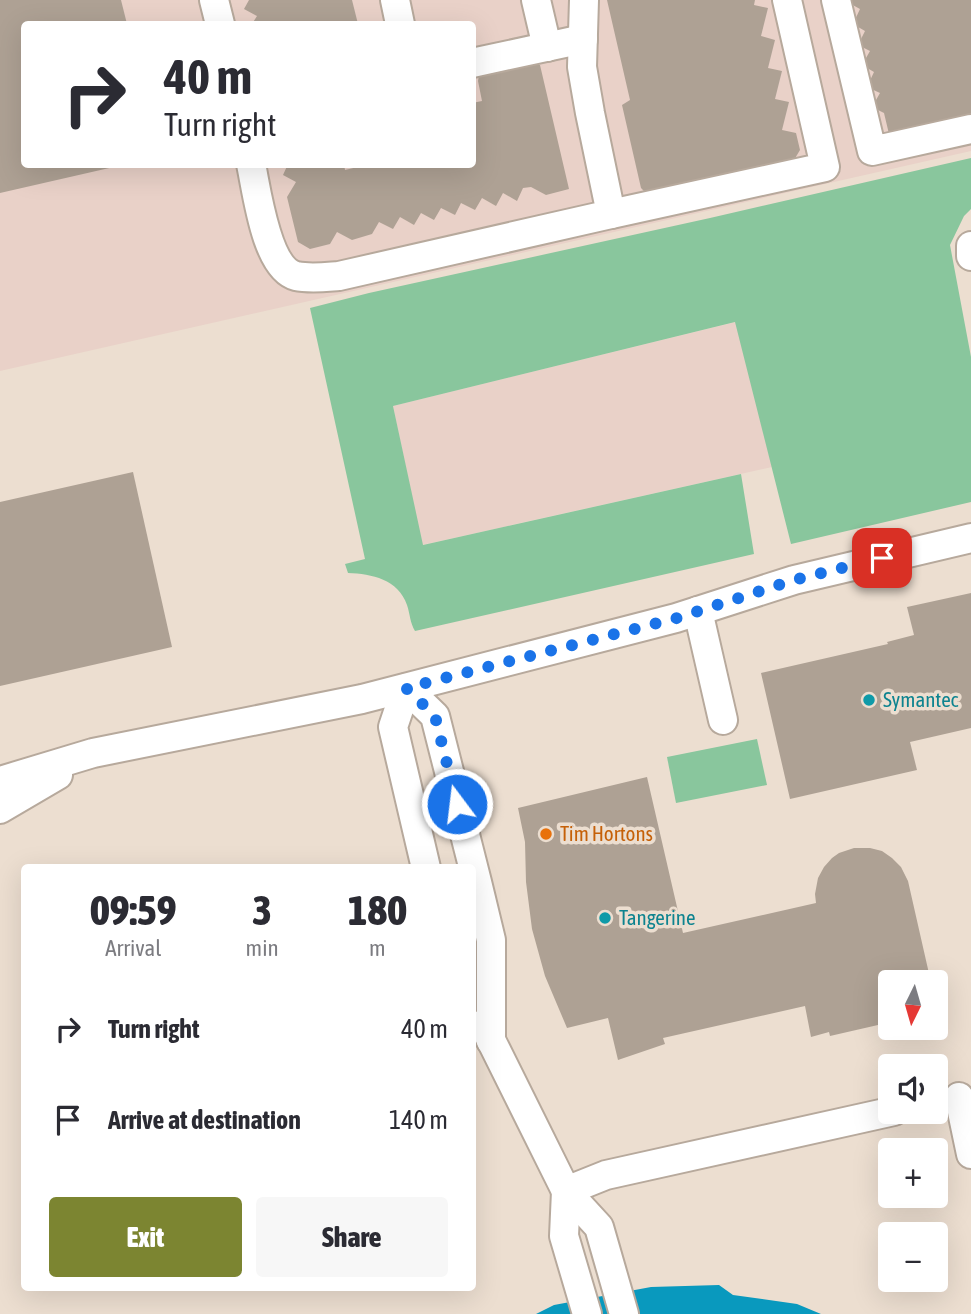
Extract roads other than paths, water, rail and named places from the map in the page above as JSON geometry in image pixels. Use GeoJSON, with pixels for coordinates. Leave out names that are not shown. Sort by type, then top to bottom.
{"type":"FeatureCollection","features":[{"type":"Feature","properties":{"kind":"street"},"geometry":{"type":"LineString","coordinates":[[214,0],[219,21]]}},
{"type":"Feature","properties":{"kind":"street"},"geometry":{"type":"LineString","coordinates":[[395,0],[399,21]]}},
{"type":"Feature","properties":{"kind":"street"},"geometry":{"type":"LineString","coordinates":[[536,0],[547,47]]}},
{"type":"Feature","properties":{"kind":"street"},"geometry":{"type":"LineString","coordinates":[[584,0],[582,67],[611,214]]}},
{"type":"Feature","properties":{"kind":"street"},"geometry":{"type":"LineString","coordinates":[[252,168],[268,239],[280,266],[294,275],[318,278],[339,276],[825,167],[787,0]]}},
{"type":"Feature","properties":{"kind":"street"},"geometry":{"type":"LineString","coordinates":[[836,0],[872,150],[971,129]]}},
{"type":"Feature","properties":{"kind":"street"},"geometry":{"type":"LineString","coordinates":[[476,62],[583,39]]}},
{"type":"Feature","properties":{"kind":"street"},"geometry":{"type":"LineString","coordinates":[[971,246],[971,256]]}},
{"type":"Feature","properties":{"kind":"street"},"geometry":{"type":"LineString","coordinates":[[0,781],[93,753],[406,688],[677,618],[794,580],[971,538]]}},
{"type":"Feature","properties":{"kind":"street"},"geometry":{"type":"LineString","coordinates":[[698,611],[723,720]]}},
{"type":"Feature","properties":{"kind":"street"},"geometry":{"type":"LineString","coordinates":[[406,688],[393,727],[425,864]]}},
{"type":"Feature","properties":{"kind":"street"},"geometry":{"type":"LineString","coordinates":[[406,688],[435,716],[472,864]]}},
{"type":"Feature","properties":{"kind":"street"},"geometry":{"type":"LineString","coordinates":[[0,809],[93,753]]}},
{"type":"Feature","properties":{"kind":"street"},"geometry":{"type":"LineString","coordinates":[[476,878],[491,940],[491,1041]]}},
{"type":"Feature","properties":{"kind":"street"},"geometry":{"type":"LineString","coordinates":[[476,1010],[566,1191],[599,1227],[624,1314]]}},
{"type":"Feature","properties":{"kind":"street"},"geometry":{"type":"LineString","coordinates":[[955,1097],[971,1154]]}},
{"type":"Feature","properties":{"kind":"street"},"geometry":{"type":"LineString","coordinates":[[566,1191],[606,1175],[878,1115]]}},
{"type":"Feature","properties":{"kind":"street"},"geometry":{"type":"LineString","coordinates":[[566,1191],[564,1236],[587,1314]]}},
{"type":"Feature","properties":{"kind":"water"},"geometry":{"type":"Polygon","coordinates":[[[719,1285],[733,1295],[797,1304],[821,1314],[536,1314],[554,1305],[651,1287],[719,1285]]]}},
{"type":"Feature","properties":{"kind":"place","name":"Symantec"},"geometry":{"type":"Point","coordinates":[869,700]}},
{"type":"Feature","properties":{"kind":"place","name":"Tim Hortons"},"geometry":{"type":"Point","coordinates":[546,834]}},
{"type":"Feature","properties":{"kind":"place","name":"Tangerine"},"geometry":{"type":"Point","coordinates":[605,918]}}]}
